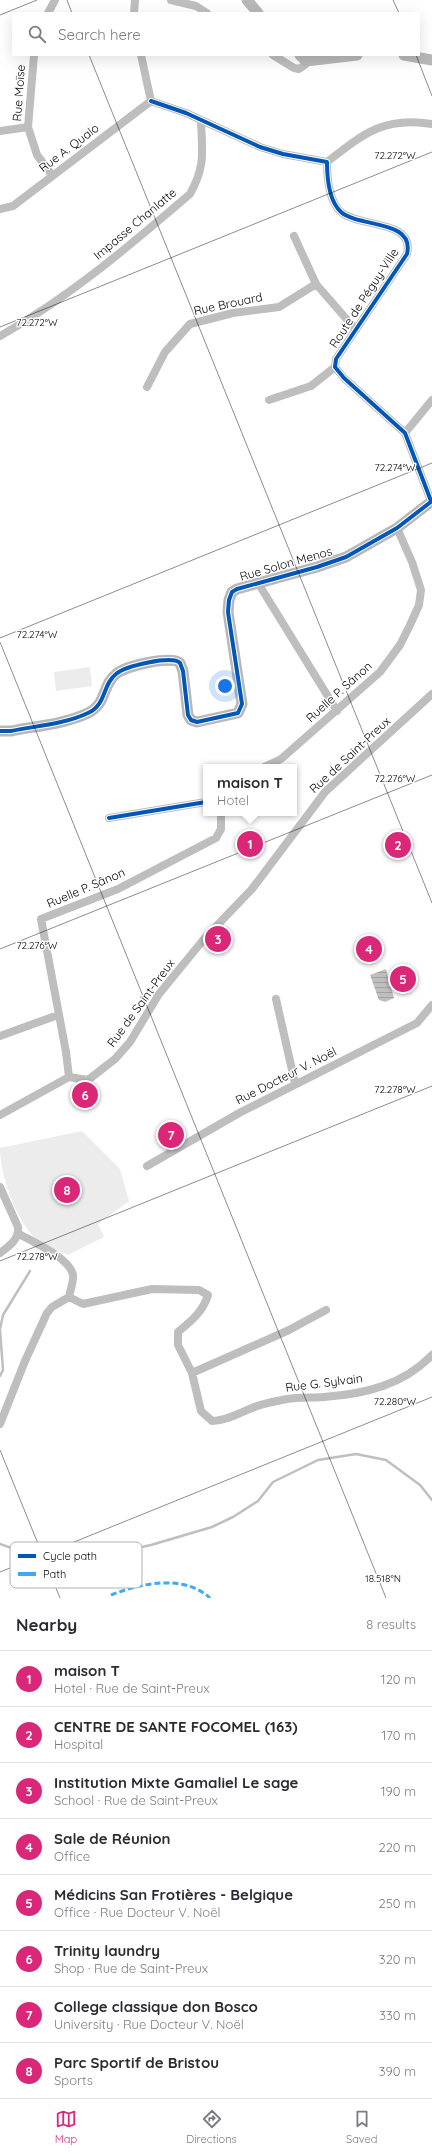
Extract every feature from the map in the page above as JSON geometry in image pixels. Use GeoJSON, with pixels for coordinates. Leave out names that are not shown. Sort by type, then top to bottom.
{"type":"FeatureCollection","features":[{"type":"Feature","properties":{"kind":"street"},"geometry":{"type":"LineString","coordinates":[[49,12],[55,0]]}},
{"type":"Feature","properties":{"kind":"street"},"geometry":{"type":"LineString","coordinates":[[134,12],[135,0]]}},
{"type":"Feature","properties":{"kind":"street"},"geometry":{"type":"LineString","coordinates":[[171,0],[196,6],[205,12]]}},
{"type":"Feature","properties":{"kind":"street"},"geometry":{"type":"LineString","coordinates":[[248,0],[257,12]]}},
{"type":"Feature","properties":{"kind":"street","name":"Rue Moïse"},"geometry":{"type":"LineString","coordinates":[[34,56],[28,127],[37,155],[52,175]]}},
{"type":"Feature","properties":{"kind":"street"},"geometry":{"type":"LineString","coordinates":[[141,56],[151,101],[201,120],[260,147],[282,154],[327,162],[362,136],[386,124],[401,121],[432,124]]}},
{"type":"Feature","properties":{"kind":"street"},"geometry":{"type":"LineString","coordinates":[[275,56],[294,68],[299,69],[303,58],[339,56]]}},
{"type":"Feature","properties":{"kind":"street"},"geometry":{"type":"LineString","coordinates":[[410,56],[432,60]]}},
{"type":"Feature","properties":{"kind":"street","name":"Rue A. Qualo"},"geometry":{"type":"LineString","coordinates":[[0,209],[13,206],[151,101]]}},
{"type":"Feature","properties":{"kind":"street","name":"Impasse Chanlatte"},"geometry":{"type":"LineString","coordinates":[[0,336],[30,319],[72,291],[190,194],[198,179],[202,165],[201,120]]}},
{"type":"Feature","properties":{"kind":"street"},"geometry":{"type":"LineString","coordinates":[[0,131],[28,127]]}},
{"type":"Feature","properties":{"kind":"street","name":"Route de Péguy-Ville"},"geometry":{"type":"LineString","coordinates":[[327,162],[327,174],[333,198],[342,212],[358,220],[392,228],[407,240],[409,247],[407,254],[336,359],[335,367],[344,378],[406,433],[432,501]]}},
{"type":"Feature","properties":{"kind":"street"},"geometry":{"type":"LineString","coordinates":[[294,236],[316,284],[356,330]]}},
{"type":"Feature","properties":{"kind":"street","name":"Rue Brouard"},"geometry":{"type":"LineString","coordinates":[[147,387],[165,352],[190,324],[233,313],[279,307],[316,284]]}},
{"type":"Feature","properties":{"kind":"street"},"geometry":{"type":"LineString","coordinates":[[269,400],[311,386],[335,367]]}},
{"type":"Feature","properties":{"kind":"street"},"geometry":{"type":"LineString","coordinates":[[406,433],[432,400]]}},
{"type":"Feature","properties":{"kind":"street","name":"Rue Solon Menos"},"geometry":{"type":"LineString","coordinates":[[0,731],[11,731],[86,714],[97,707],[104,698],[109,683],[116,674],[134,666],[172,659],[180,663],[183,671],[188,715],[191,720],[197,722],[238,713],[242,704],[228,612],[229,600],[232,592],[237,589],[317,567],[346,557],[397,528],[432,501]]}},
{"type":"Feature","properties":{"kind":"street","name":"Ruelle P. Sânon"},"geometry":{"type":"LineString","coordinates":[[270,764],[281,759],[380,672],[400,645],[419,605],[421,590],[419,580],[397,528]]}},
{"type":"Feature","properties":{"kind":"street"},"geometry":{"type":"LineString","coordinates":[[258,583],[337,711]]}},
{"type":"Feature","properties":{"kind":"street","name":"Rue de Saint-Preux"},"geometry":{"type":"LineString","coordinates":[[70,1077],[88,1080],[115,1059],[130,1042],[159,994],[204,939],[252,889],[325,792],[432,694]]}},
{"type":"Feature","properties":{"kind":"street"},"geometry":{"type":"LineString","coordinates":[[109,818],[203,802]]}},
{"type":"Feature","properties":{"kind":"street","name":"Ruelle P. Sânon"},"geometry":{"type":"LineString","coordinates":[[70,1077],[41,919],[118,889],[216,838],[221,829],[222,816]]}},
{"type":"Feature","properties":{"kind":"street"},"geometry":{"type":"LineString","coordinates":[[276,999],[295,1083]]}},
{"type":"Feature","properties":{"kind":"street","name":"Rue Docteur V. Noël"},"geometry":{"type":"LineString","coordinates":[[147,1166],[295,1083],[417,1023],[432,1005]]}},
{"type":"Feature","properties":{"kind":"street"},"geometry":{"type":"LineString","coordinates":[[0,1036],[58,1016]]}},
{"type":"Feature","properties":{"kind":"street"},"geometry":{"type":"LineString","coordinates":[[0,1115],[70,1077]]}},
{"type":"Feature","properties":{"kind":"street"},"geometry":{"type":"LineString","coordinates":[[0,1187],[18,1227],[19,1234],[0,1254]]}},
{"type":"Feature","properties":{"kind":"street"},"geometry":{"type":"LineString","coordinates":[[1,1423],[25,1361],[47,1313],[52,1307],[69,1297],[73,1276],[70,1269],[59,1257],[19,1234]]}},
{"type":"Feature","properties":{"kind":"street"},"geometry":{"type":"LineString","coordinates":[[69,1297],[83,1304],[152,1288],[199,1290],[208,1295],[206,1303],[196,1316],[178,1332],[178,1345],[192,1373],[289,1330],[326,1310]]}},
{"type":"Feature","properties":{"kind":"street","name":"Rue G. Sylvain"},"geometry":{"type":"LineString","coordinates":[[192,1373],[201,1410],[212,1421],[220,1421],[253,1407],[283,1400],[350,1394],[399,1381],[422,1365],[432,1355]]}},
{"type":"Feature","properties":{"kind":"shaded area"},"geometry":{"type":"Polygon","coordinates":[[[90,667],[92,686],[56,691],[54,672],[90,667]]]}},
{"type":"Feature","properties":{"kind":"shaded area"},"geometry":{"type":"Polygon","coordinates":[[[386,969],[394,998],[385,1002],[379,1000],[370,975],[386,969]]]}},
{"type":"Feature","properties":{"kind":"shaded area"},"geometry":{"type":"Polygon","coordinates":[[[82,1131],[120,1169],[129,1201],[98,1224],[104,1237],[68,1255],[41,1242],[26,1228],[10,1195],[3,1170],[0,1148],[82,1131]]]}},
{"type":"Feature","properties":{"kind":"waterway"},"geometry":{"type":"LineString","coordinates":[[0,1376],[3,1370],[0,1329],[3,1315],[30,1271]]}},
{"type":"Feature","properties":{"kind":"waterway"},"geometry":{"type":"LineString","coordinates":[[142,1547],[212,1527],[233,1517],[258,1501],[273,1482],[318,1460],[356,1454],[386,1460],[420,1485],[432,1500]]}},
{"type":"Feature","properties":{"kind":"waterway"},"geometry":{"type":"LineString","coordinates":[[0,1544],[10,1548]]}},
{"type":"Feature","properties":{"kind":"marked path"},"geometry":{"type":"LineString","coordinates":[[142,1586],[175,1583],[200,1590],[210,1598]]}},
{"type":"Feature","properties":{"kind":"marked path"},"geometry":{"type":"LineString","coordinates":[[111,1595],[132,1588]]}},
{"type":"Feature","properties":{"kind":"cycle path"},"geometry":{"type":"LineString","coordinates":[[151,101],[186,113],[260,147],[283,154],[327,162],[328,182],[331,195],[341,212],[349,217],[384,226],[403,235],[407,243],[407,254],[336,359],[335,367],[344,378],[405,433],[431,501]]}},
{"type":"Feature","properties":{"kind":"cycle path"},"geometry":{"type":"LineString","coordinates":[[0,731],[11,731],[79,717],[88,713],[98,705],[102,700],[108,683],[116,674],[148,662],[168,660],[180,663],[183,671],[188,715],[191,720],[197,722],[238,713],[242,704],[228,612],[229,600],[232,592],[237,589],[317,567],[346,557],[397,528],[432,501]]}},
{"type":"Feature","properties":{"kind":"cycle path"},"geometry":{"type":"LineString","coordinates":[[109,818],[203,802]]}},
{"type":"Feature","properties":{"kind":"place","name":"maison T"},"geometry":{"type":"Point","coordinates":[250,844]}},
{"type":"Feature","properties":{"kind":"place","name":"CENTRE DE SANTE FOCOMEL (163)"},"geometry":{"type":"Point","coordinates":[398,845]}},
{"type":"Feature","properties":{"kind":"place","name":"Institution Mixte Gamaliel Le sage"},"geometry":{"type":"Point","coordinates":[218,939]}},
{"type":"Feature","properties":{"kind":"place","name":"Sale de Réunion"},"geometry":{"type":"Point","coordinates":[369,949]}},
{"type":"Feature","properties":{"kind":"place","name":"Médicins San Frotières - Belgique"},"geometry":{"type":"Point","coordinates":[403,979]}},
{"type":"Feature","properties":{"kind":"place","name":"Trinity laundry"},"geometry":{"type":"Point","coordinates":[85,1095]}},
{"type":"Feature","properties":{"kind":"place","name":"College classique don Bosco"},"geometry":{"type":"Point","coordinates":[171,1135]}},
{"type":"Feature","properties":{"kind":"place","name":"Parc Sportif de Bristou"},"geometry":{"type":"Point","coordinates":[67,1190]}}]}
